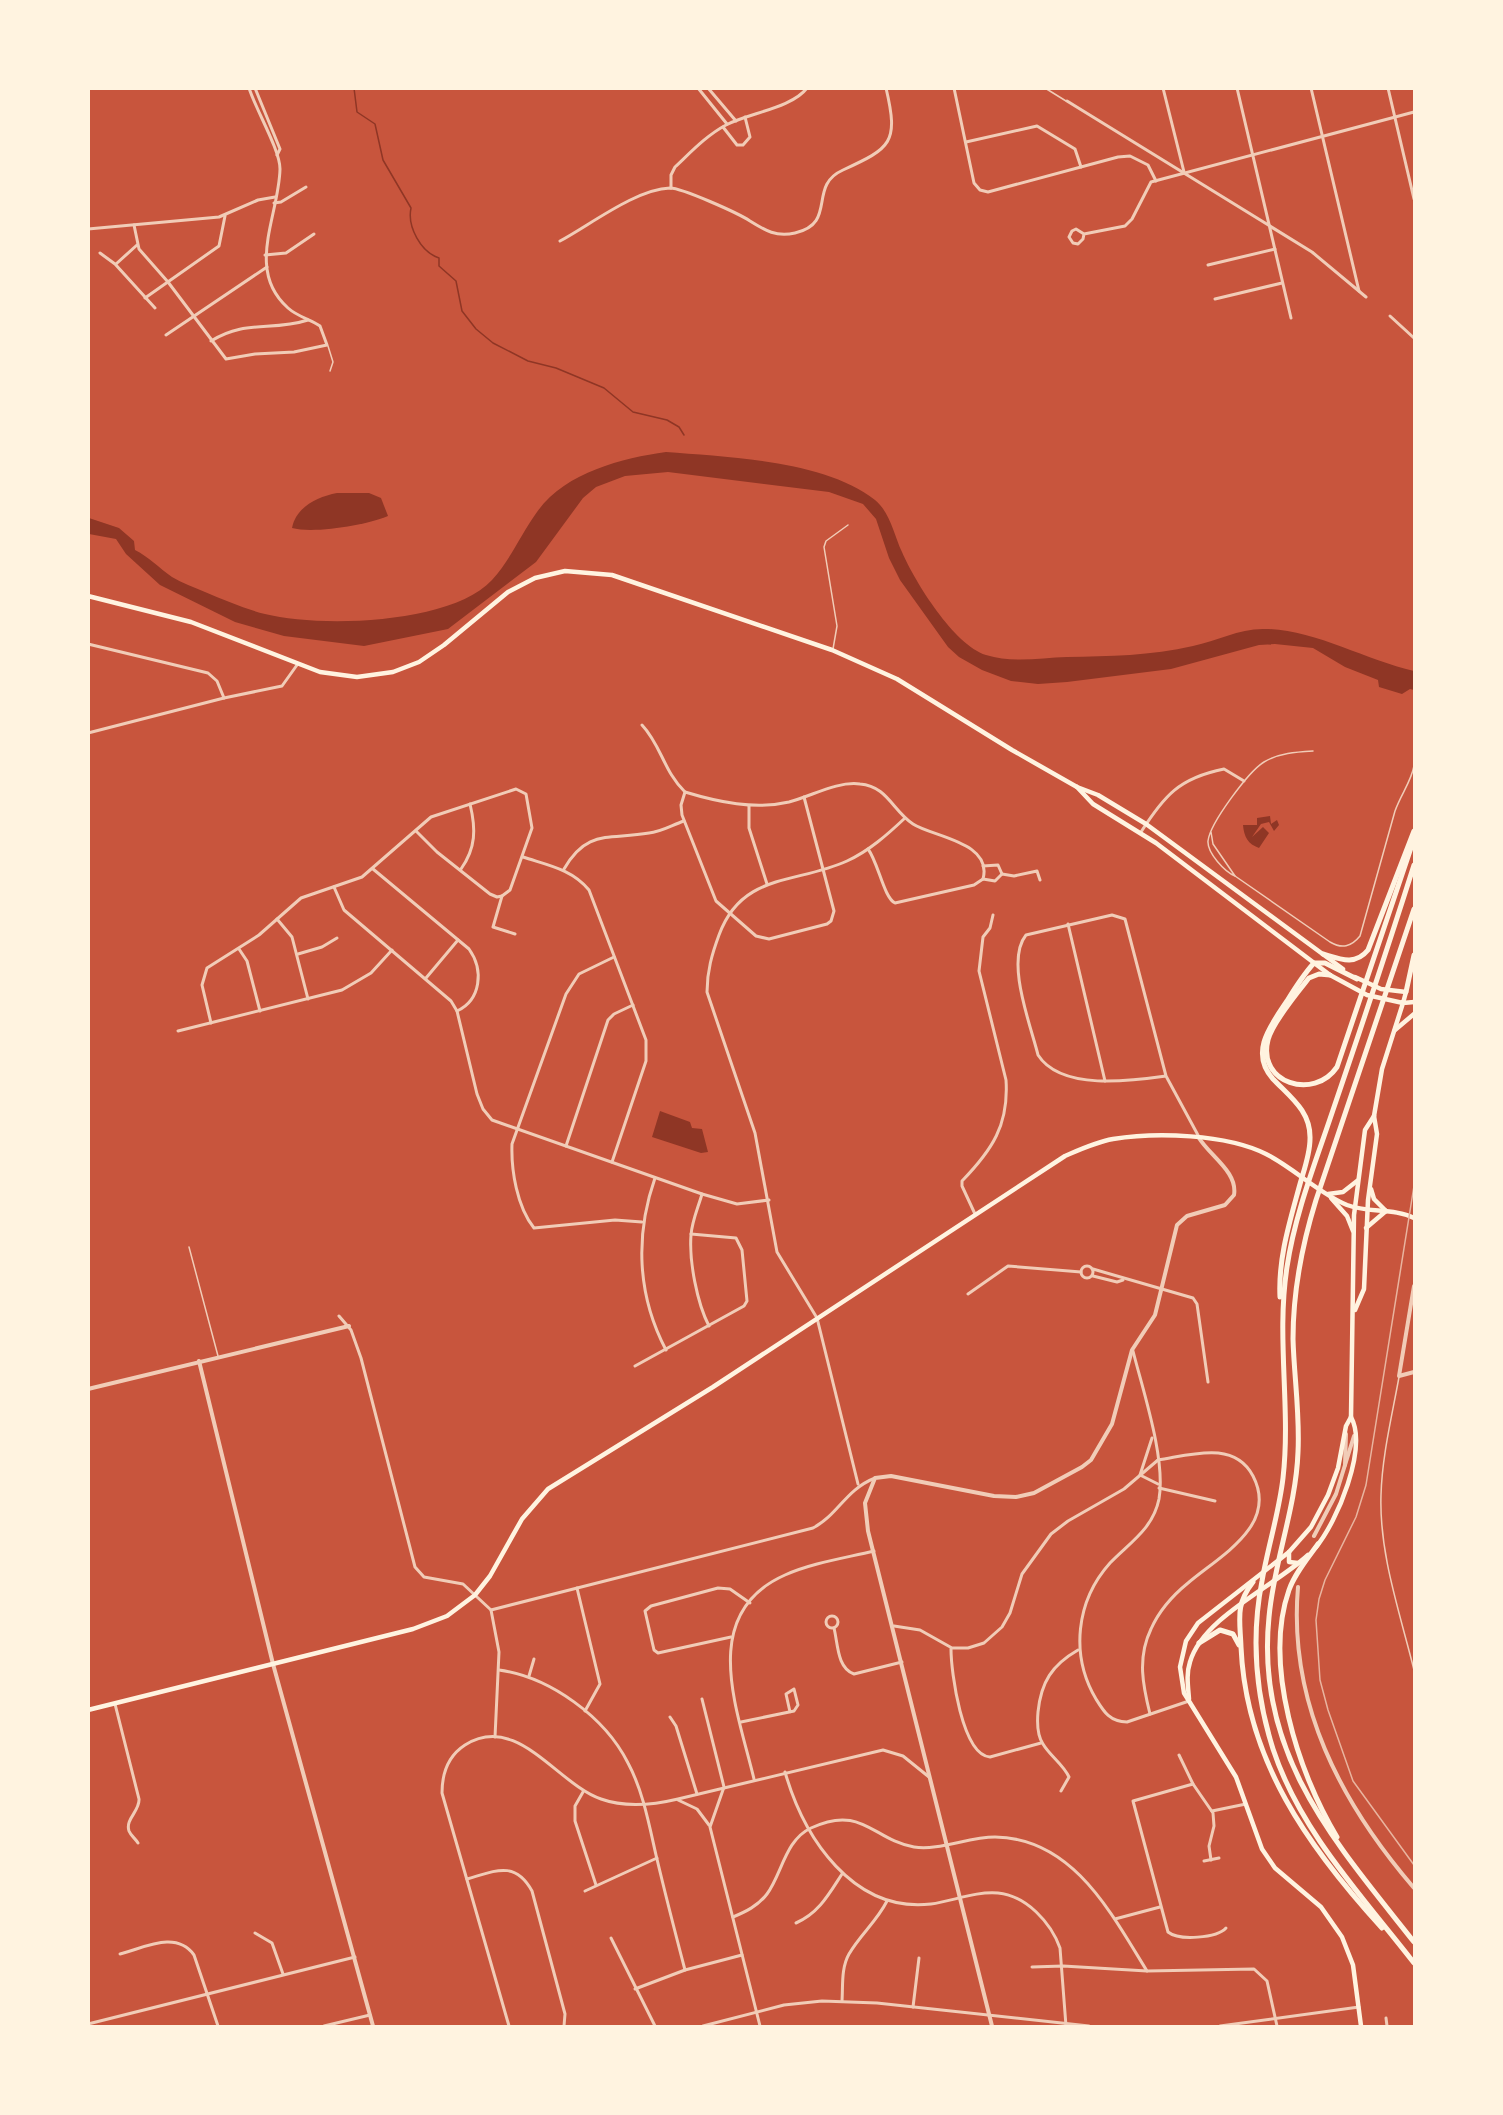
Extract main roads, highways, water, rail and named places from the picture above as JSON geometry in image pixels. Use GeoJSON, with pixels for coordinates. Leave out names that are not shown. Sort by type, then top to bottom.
{"type":"FeatureCollection","features":[{"type":"Feature","properties":{"kind":"highway"},"geometry":{"type":"LineString","coordinates":[[1323,954],[1351,961],[1368,950],[1414,831]]}},
{"type":"Feature","properties":{"kind":"highway"},"geometry":{"type":"LineString","coordinates":[[1330,975],[1319,974],[1309,978],[1270,1034],[1267,1054],[1278,1076],[1291,1084],[1302,1086],[1320,1083],[1330,1076],[1339,1062],[1414,839]]}},
{"type":"Feature","properties":{"kind":"highway"},"geometry":{"type":"LineString","coordinates":[[1281,1317],[1289,1254],[1305,1193],[1414,865]]}},
{"type":"Feature","properties":{"kind":"highway"},"geometry":{"type":"LineString","coordinates":[[1414,909],[1316,1200],[1304,1245],[1295,1306],[1293,1343],[1298,1449],[1295,1487],[1271,1602],[1269,1668],[1281,1736],[1307,1797],[1353,1864],[1414,1942]]}},
{"type":"Feature","properties":{"kind":"highway"},"geometry":{"type":"LineString","coordinates":[[1409,992],[1414,960]]}},
{"type":"Feature","properties":{"kind":"highway"},"geometry":{"type":"LineString","coordinates":[[1357,979],[1325,963],[1314,963],[1266,1033],[1262,1048],[1268,1072],[1300,1106],[1307,1120],[1310,1140],[1282,1252],[1280,1286],[1285,1462],[1281,1496],[1257,1612],[1256,1656],[1262,1703],[1271,1741],[1285,1779],[1326,1850],[1413,1961]]}},
{"type":"Feature","properties":{"kind":"highway"},"geometry":{"type":"LineString","coordinates":[[1318,1544],[1298,1572],[1286,1601],[1282,1660],[1284,1686],[1290,1726],[1300,1762],[1326,1819],[1353,1864]]}},
{"type":"Feature","properties":{"kind":"highway"},"geometry":{"type":"LineString","coordinates":[[1253,1582],[1241,1598],[1239,1607],[1241,1652],[1251,1717],[1279,1791],[1319,1852],[1413,1961]]}},
{"type":"Feature","properties":{"kind":"highway"},"geometry":{"type":"LineString","coordinates":[[1199,1643],[1212,1633],[1226,1631],[1236,1637],[1241,1652]]}},
{"type":"Feature","properties":{"kind":"main road"},"geometry":{"type":"LineString","coordinates":[[88,596],[191,622],[297,665],[331,675],[357,677],[381,675],[405,668],[431,655],[508,592],[535,578],[565,571],[612,575],[832,650],[916,690],[1012,750],[1077,787],[1098,795],[1146,825],[1357,979],[1381,989],[1409,992],[1402,1003],[1382,1069],[1374,1116],[1377,1134],[1367,1208],[1364,1289],[1355,1310]]}},
{"type":"Feature","properties":{"kind":"main road"},"geometry":{"type":"LineString","coordinates":[[1077,787],[1093,804],[1140,834],[1330,975],[1367,995],[1402,1003],[1414,1002]]}},
{"type":"Feature","properties":{"kind":"main road"},"geometry":{"type":"LineString","coordinates":[[1393,1032],[1414,1014]]}},
{"type":"Feature","properties":{"kind":"main road"},"geometry":{"type":"LineString","coordinates":[[1361,2026],[1353,1965],[1342,1937],[1321,1907],[1275,1868],[1256,1835],[1236,1777],[1189,1701],[1180,1678],[1181,1659],[1186,1641],[1205,1617],[1289,1552],[1311,1527],[1328,1495],[1338,1468],[1346,1426],[1351,1417],[1355,1310],[1351,1293],[1355,1207],[1365,1131],[1374,1116]]}},
{"type":"Feature","properties":{"kind":"main road"},"geometry":{"type":"LineString","coordinates":[[88,1710],[425,1626],[455,1612],[475,1595],[490,1576],[522,1519],[548,1489],[817,1318],[1065,1156],[1098,1142],[1135,1137],[1199,1138],[1232,1143],[1263,1152],[1328,1194],[1355,1207],[1413,1215]]}},
{"type":"Feature","properties":{"kind":"main road"},"geometry":{"type":"LineString","coordinates":[[1328,1194],[1343,1192],[1358,1180]]}},
{"type":"Feature","properties":{"kind":"main road"},"geometry":{"type":"LineString","coordinates":[[1370,1183],[1372,1196],[1386,1211]]}},
{"type":"Feature","properties":{"kind":"main road"},"geometry":{"type":"LineString","coordinates":[[1328,1194],[1347,1216],[1354,1237]]}},
{"type":"Feature","properties":{"kind":"main road"},"geometry":{"type":"LineString","coordinates":[[1366,1228],[1386,1211]]}},
{"type":"Feature","properties":{"kind":"main road"},"geometry":{"type":"LineString","coordinates":[[1189,1701],[1188,1667],[1199,1643],[1208,1632],[1239,1607],[1299,1563],[1318,1544],[1331,1524],[1348,1484],[1356,1426],[1351,1417]]}},
{"type":"Feature","properties":{"kind":"main road"},"geometry":{"type":"LineString","coordinates":[[1289,1552],[1289,1562],[1299,1563]]}},
{"type":"Feature","properties":{"kind":"waterway"},"geometry":{"type":"LineString","coordinates":[[354,88],[357,112],[375,124],[383,160],[411,208],[413,231],[421,245],[439,258],[439,266],[456,281],[462,311],[476,329],[493,343],[528,361],[556,368],[604,388],[633,412],[667,420],[679,427],[684,435]]}},
{"type":"Feature","properties":{"kind":"railway"},"geometry":{"type":"LineString","coordinates":[[1414,1186],[1366,1485],[1356,1517],[1325,1580],[1316,1620],[1320,1680],[1353,1781],[1414,1865]]}}]}
